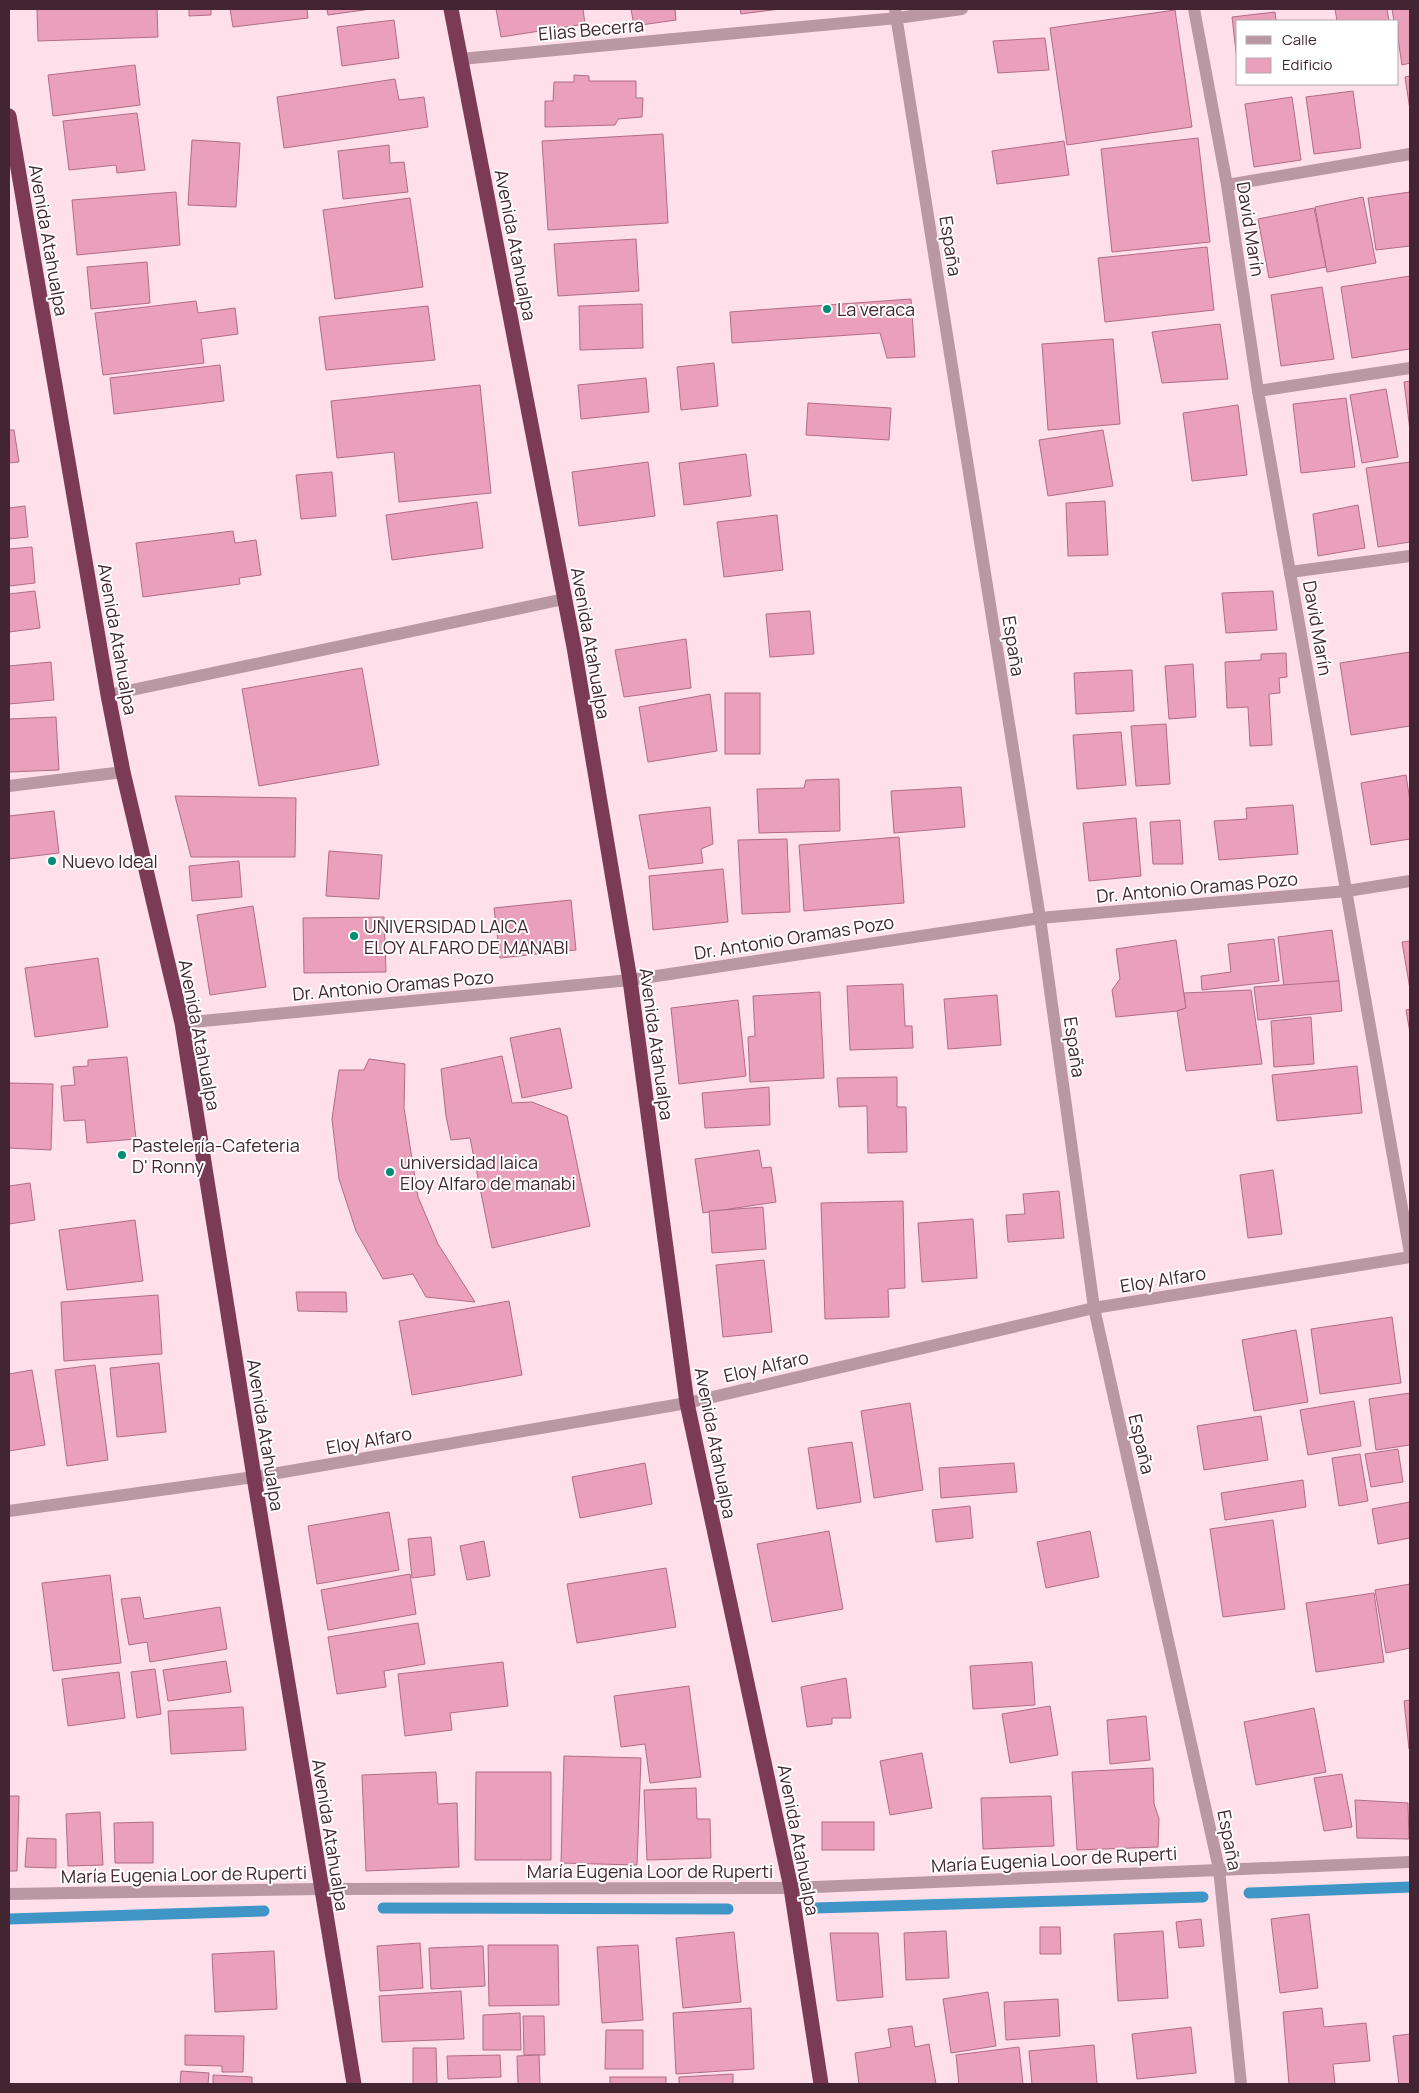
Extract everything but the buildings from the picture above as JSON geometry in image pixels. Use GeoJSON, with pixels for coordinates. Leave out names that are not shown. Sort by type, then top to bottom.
{"type":"FeatureCollection","features":[{"type":"Feature","properties":{"kind":"highway","name":"Avenida Atahualpa"},"geometry":{"type":"LineString","coordinates":[[451,9],[564,599],[630,980],[687,1403],[791,1888],[821,2084]]}},
{"type":"Feature","properties":{"kind":"highway","name":"Avenida Atahualpa"},"geometry":{"type":"LineString","coordinates":[[9,116],[108,695],[123,772],[182,1023],[254,1477],[354,2084]]}},
{"type":"Feature","properties":{"kind":"street","name":"Elias Becerra"},"geometry":{"type":"LineString","coordinates":[[461,59],[896,14],[962,9]]}},
{"type":"Feature","properties":{"kind":"street","name":"David Marín"},"geometry":{"type":"LineString","coordinates":[[1194,9],[1227,185],[1258,391],[1410,1253]]}},
{"type":"Feature","properties":{"kind":"street","name":"España"},"geometry":{"type":"LineString","coordinates":[[896,14],[1040,918],[1094,1308],[1219,1869],[1240,2084]]}},
{"type":"Feature","properties":{"kind":"street"},"geometry":{"type":"LineString","coordinates":[[1227,185],[1410,154]]}},
{"type":"Feature","properties":{"kind":"street"},"geometry":{"type":"LineString","coordinates":[[1258,391],[1410,368]]}},
{"type":"Feature","properties":{"kind":"street"},"geometry":{"type":"LineString","coordinates":[[1290,572],[1410,556]]}},
{"type":"Feature","properties":{"kind":"street"},"geometry":{"type":"LineString","coordinates":[[108,695],[564,599]]}},
{"type":"Feature","properties":{"kind":"street"},"geometry":{"type":"LineString","coordinates":[[9,786],[123,772]]}},
{"type":"Feature","properties":{"kind":"street","name":"Dr. Antonio Oramas Pozo"},"geometry":{"type":"LineString","coordinates":[[182,1023],[630,980],[1040,918],[1347,891],[1410,881]]}},
{"type":"Feature","properties":{"kind":"street","name":"Eloy Alfaro"},"geometry":{"type":"LineString","coordinates":[[9,1511],[254,1477],[687,1403],[1094,1308],[1410,1257]]}},
{"type":"Feature","properties":{"kind":"street","name":"María Eugenia Loor de Ruperti"},"geometry":{"type":"LineString","coordinates":[[9,1894],[321,1889],[791,1888],[1410,1862]]}},
{"type":"Feature","properties":{"kind":"waterway"},"geometry":{"type":"LineString","coordinates":[[1249,1893],[1410,1887]]}},
{"type":"Feature","properties":{"kind":"waterway"},"geometry":{"type":"LineString","coordinates":[[814,1908],[1203,1897]]}},
{"type":"Feature","properties":{"kind":"waterway"},"geometry":{"type":"LineString","coordinates":[[383,1908],[728,1909]]}},
{"type":"Feature","properties":{"kind":"waterway"},"geometry":{"type":"LineString","coordinates":[[9,1919],[264,1911]]}},
{"type":"Feature","properties":{"kind":"place","name":"La veraca"},"geometry":{"type":"Point","coordinates":[827,309]}},
{"type":"Feature","properties":{"kind":"place","name":"Nuevo Ideal"},"geometry":{"type":"Point","coordinates":[52,861]}},
{"type":"Feature","properties":{"kind":"place","name":"UNIVERSIDAD LAICA ELOY ALFARO DE MANABI"},"geometry":{"type":"Point","coordinates":[354,936]}},
{"type":"Feature","properties":{"kind":"place","name":"Pastelería-Cafeteria D' Ronny"},"geometry":{"type":"Point","coordinates":[122,1155]}},
{"type":"Feature","properties":{"kind":"place","name":"universidad laica Eloy Alfaro de manabi"},"geometry":{"type":"Point","coordinates":[390,1172]}}]}
